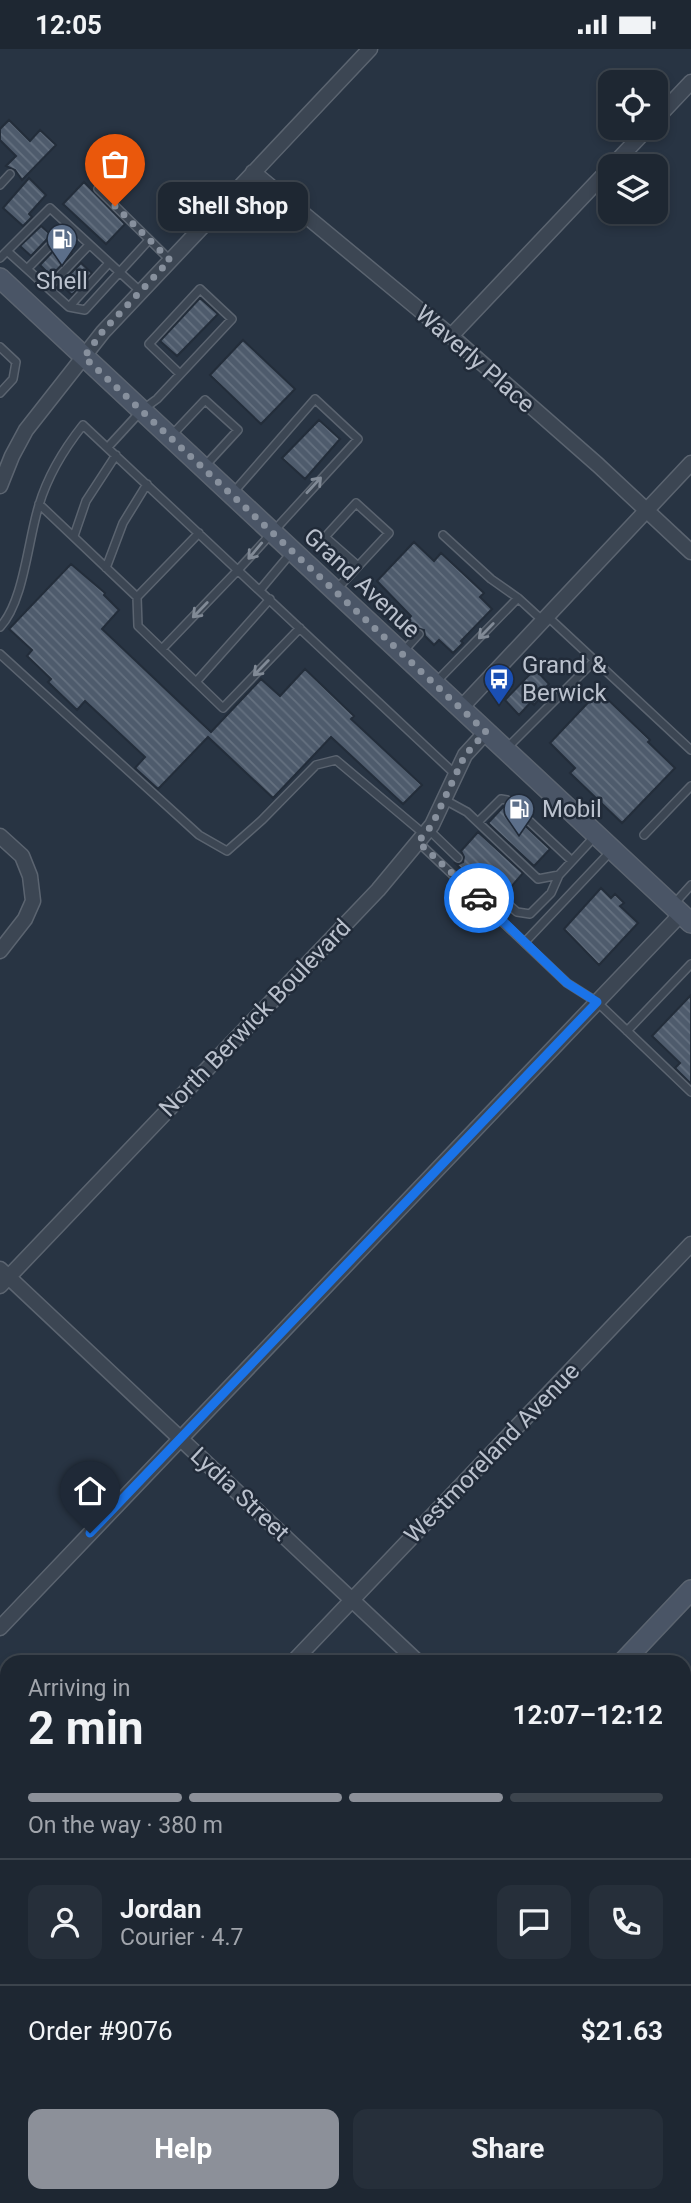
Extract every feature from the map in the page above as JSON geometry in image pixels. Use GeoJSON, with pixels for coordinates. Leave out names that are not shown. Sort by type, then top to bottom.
{"type":"FeatureCollection","features":[{"type":"Feature","properties":{"kind":"main road","name":"Grand Avenue"},"geometry":{"type":"LineString","coordinates":[[0,278],[682,914]]}},
{"type":"Feature","properties":{"kind":"main road"},"geometry":{"type":"LineString","coordinates":[[630,1655],[691,1590]]}},
{"type":"Feature","properties":{"kind":"street"},"geometry":{"type":"LineString","coordinates":[[0,486],[26,430],[84,357],[141,291],[370,49]]}},
{"type":"Feature","properties":{"kind":"street"},"geometry":{"type":"LineString","coordinates":[[668,106],[691,82]]}},
{"type":"Feature","properties":{"kind":"street"},"geometry":{"type":"LineString","coordinates":[[623,154],[637,140]]}},
{"type":"Feature","properties":{"kind":"street","name":"Waverly Place"},"geometry":{"type":"LineString","coordinates":[[253,172],[451,337],[691,552]]}},
{"type":"Feature","properties":{"kind":"street"},"geometry":{"type":"LineString","coordinates":[[451,337],[598,181]]}},
{"type":"Feature","properties":{"kind":"street"},"geometry":{"type":"LineString","coordinates":[[460,709],[691,463]]}},
{"type":"Feature","properties":{"kind":"street","name":"North Berwick Boulevard"},"geometry":{"type":"LineString","coordinates":[[3,1277],[378,890],[423,835],[445,800],[465,755],[486,732]]}},
{"type":"Feature","properties":{"kind":"street"},"geometry":{"type":"LineString","coordinates":[[0,835],[22,856],[30,876],[33,901],[25,919],[0,951]]}},
{"type":"Feature","properties":{"kind":"street"},"geometry":{"type":"LineString","coordinates":[[0,1628],[682,914]]}},
{"type":"Feature","properties":{"kind":"street","name":"Westmoreland Avenue"},"geometry":{"type":"LineString","coordinates":[[300,1655],[691,1244]]}},
{"type":"Feature","properties":{"kind":"street","name":"Lydia Street"},"geometry":{"type":"LineString","coordinates":[[3,1277],[410,1655]]}},
{"type":"Feature","properties":{"kind":"lane"},"geometry":{"type":"LineString","coordinates":[[0,185],[10,174]]}},
{"type":"Feature","properties":{"kind":"lane"},"geometry":{"type":"LineString","coordinates":[[98,189],[170,260]]}},
{"type":"Feature","properties":{"kind":"lane"},"geometry":{"type":"LineString","coordinates":[[0,258],[50,208],[141,291]]}},
{"type":"Feature","properties":{"kind":"lane"},"geometry":{"type":"LineString","coordinates":[[27,269],[69,226]]}},
{"type":"Feature","properties":{"kind":"lane"},"geometry":{"type":"LineString","coordinates":[[7,251],[69,307],[85,310],[149,240]]}},
{"type":"Feature","properties":{"kind":"lane"},"geometry":{"type":"LineString","coordinates":[[48,288],[89,245]]}},
{"type":"Feature","properties":{"kind":"lane"},"geometry":{"type":"LineString","coordinates":[[69,307],[110,263]]}},
{"type":"Feature","properties":{"kind":"lane"},"geometry":{"type":"LineString","coordinates":[[108,447],[142,410],[156,399],[180,374],[232,319],[200,289],[149,344],[180,374]]}},
{"type":"Feature","properties":{"kind":"lane"},"geometry":{"type":"LineString","coordinates":[[0,347],[16,362],[13,379],[0,393]]}},
{"type":"Feature","properties":{"kind":"lane"},"geometry":{"type":"LineString","coordinates":[[162,649],[358,439],[316,399],[232,494]]}},
{"type":"Feature","properties":{"kind":"lane"},"geometry":{"type":"LineString","coordinates":[[171,437],[205,400],[238,430],[203,468]]}},
{"type":"Feature","properties":{"kind":"lane"},"geometry":{"type":"LineString","coordinates":[[0,627],[8,619],[18,592],[39,504],[50,476],[65,448],[83,425],[456,775]]}},
{"type":"Feature","properties":{"kind":"lane"},"geometry":{"type":"LineString","coordinates":[[74,536],[86,501],[116,455]]}},
{"type":"Feature","properties":{"kind":"lane"},"geometry":{"type":"LineString","coordinates":[[107,568],[123,523],[147,484]]}},
{"type":"Feature","properties":{"kind":"lane"},"geometry":{"type":"LineString","coordinates":[[335,591],[389,533],[356,503],[325,537],[358,566]]}},
{"type":"Feature","properties":{"kind":"lane"},"geometry":{"type":"LineString","coordinates":[[39,504],[137,597],[138,626],[223,708],[300,628]]}},
{"type":"Feature","properties":{"kind":"lane"},"geometry":{"type":"LineString","coordinates":[[137,597],[199,533]]}},
{"type":"Feature","properties":{"kind":"lane"},"geometry":{"type":"LineString","coordinates":[[443,535],[491,579],[545,617],[595,660],[691,750]]}},
{"type":"Feature","properties":{"kind":"lane"},"geometry":{"type":"LineString","coordinates":[[260,590],[292,551]]}},
{"type":"Feature","properties":{"kind":"lane"},"geometry":{"type":"LineString","coordinates":[[434,684],[519,598]]}},
{"type":"Feature","properties":{"kind":"lane"},"geometry":{"type":"LineString","coordinates":[[196,682],[270,599]]}},
{"type":"Feature","properties":{"kind":"lane"},"geometry":{"type":"LineString","coordinates":[[401,654],[419,634]]}},
{"type":"Feature","properties":{"kind":"lane"},"geometry":{"type":"LineString","coordinates":[[0,654],[199,835],[227,851],[316,765],[336,760],[423,835],[567,983],[597,1002],[691,1092]]}},
{"type":"Feature","properties":{"kind":"lane"},"geometry":{"type":"LineString","coordinates":[[505,750],[595,660]]}},
{"type":"Feature","properties":{"kind":"lane"},"geometry":{"type":"LineString","coordinates":[[644,835],[691,786]]}},
{"type":"Feature","properties":{"kind":"lane"},"geometry":{"type":"LineString","coordinates":[[478,822],[501,799],[507,800],[572,861]]}},
{"type":"Feature","properties":{"kind":"lane"},"geometry":{"type":"LineString","coordinates":[[445,800],[467,812],[538,879],[559,875]]}},
{"type":"Feature","properties":{"kind":"lane"},"geometry":{"type":"LineString","coordinates":[[423,835],[458,858]]}},
{"type":"Feature","properties":{"kind":"lane"},"geometry":{"type":"LineString","coordinates":[[501,898],[517,912],[530,914],[551,893],[559,875],[596,835]]}},
{"type":"Feature","properties":{"kind":"lane"},"geometry":{"type":"LineString","coordinates":[[525,942],[612,849]]}},
{"type":"Feature","properties":{"kind":"lane"},"geometry":{"type":"LineString","coordinates":[[682,914],[691,885]]}},
{"type":"Feature","properties":{"kind":"lane"},"geometry":{"type":"LineString","coordinates":[[627,1031],[691,964]]}},
{"type":"Feature","properties":{"kind":"building"},"geometry":{"type":"Polygon","coordinates":[[[9,120],[30,141],[40,130],[56,145],[22,180],[15,170],[6,166],[16,156],[0,140],[0,129],[9,120]]]}},
{"type":"Feature","properties":{"kind":"building"},"geometry":{"type":"Polygon","coordinates":[[[29,178],[46,195],[29,214],[32,217],[23,226],[3,208],[29,178]]]}},
{"type":"Feature","properties":{"kind":"building"},"geometry":{"type":"Polygon","coordinates":[[[84,182],[125,224],[106,244],[63,204],[84,182]]]}},
{"type":"Feature","properties":{"kind":"building"},"geometry":{"type":"Polygon","coordinates":[[[41,226],[51,235],[31,256],[20,246],[41,226]]]}},
{"type":"Feature","properties":{"kind":"building"},"geometry":{"type":"Polygon","coordinates":[[[60,244],[72,254],[51,276],[40,265],[60,244]]]}},
{"type":"Feature","properties":{"kind":"building"},"geometry":{"type":"Polygon","coordinates":[[[81,263],[92,273],[72,295],[60,284],[81,263]]]}},
{"type":"Feature","properties":{"kind":"building"},"geometry":{"type":"Polygon","coordinates":[[[200,298],[218,314],[177,356],[160,341],[200,298]]]}},
{"type":"Feature","properties":{"kind":"building"},"geometry":{"type":"Polygon","coordinates":[[[243,340],[295,389],[261,424],[210,375],[243,340]]]}},
{"type":"Feature","properties":{"kind":"building"},"geometry":{"type":"Polygon","coordinates":[[[319,420],[340,439],[305,479],[282,458],[319,420]]]}},
{"type":"Feature","properties":{"kind":"building"},"geometry":{"type":"Polygon","coordinates":[[[414,542],[434,561],[441,553],[484,593],[480,597],[492,609],[453,653],[439,640],[434,645],[425,636],[424,630],[408,620],[411,616],[377,581],[414,542]]]}},
{"type":"Feature","properties":{"kind":"building"},"geometry":{"type":"Polygon","coordinates":[[[71,564],[105,593],[119,610],[102,629],[211,732],[261,679],[280,696],[305,669],[354,716],[351,719],[422,785],[403,804],[331,737],[273,798],[208,737],[158,789],[135,768],[145,757],[85,701],[77,710],[48,682],[51,679],[27,656],[32,650],[9,629],[71,564]]]}},
{"type":"Feature","properties":{"kind":"building"},"geometry":{"type":"Polygon","coordinates":[[[535,669],[549,684],[534,705],[531,702],[519,715],[505,700],[535,669]]]}},
{"type":"Feature","properties":{"kind":"building"},"geometry":{"type":"Polygon","coordinates":[[[599,691],[675,768],[622,823],[570,773],[575,768],[550,743],[599,691]]]}},
{"type":"Feature","properties":{"kind":"building","name":"Mobil"},"geometry":{"type":"Polygon","coordinates":[[[504,806],[550,849],[534,866],[488,823],[504,806]]]}},
{"type":"Feature","properties":{"kind":"building"},"geometry":{"type":"Polygon","coordinates":[[[478,832],[523,873],[505,894],[500,892],[496,895],[496,903],[454,862],[463,862],[461,851],[478,832]]]}},
{"type":"Feature","properties":{"kind":"building"},"geometry":{"type":"Polygon","coordinates":[[[601,888],[611,898],[615,894],[624,903],[620,906],[638,923],[599,965],[564,929],[601,888]]]}},
{"type":"Feature","properties":{"kind":"building"},"geometry":{"type":"Polygon","coordinates":[[[691,995],[691,1084],[675,1068],[680,1063],[652,1036],[691,995]]]}},
{"type":"Feature","properties":{"kind":"way so far"},"geometry":{"type":"LineString","coordinates":[[115,206],[170,260],[103,331],[84,357],[486,732],[465,755],[432,825],[418,842],[479,898]]}},
{"type":"Feature","properties":{"kind":"place","name":"Shell Shop"},"geometry":{"type":"Point","coordinates":[115,206]}},
{"type":"Feature","properties":{"kind":"place","name":"Shell"},"geometry":{"type":"Point","coordinates":[62,266]}},
{"type":"Feature","properties":{"kind":"place","name":"Grand & Berwick"},"geometry":{"type":"Point","coordinates":[499,706]}},
{"type":"Feature","properties":{"kind":"place","name":"Mobil"},"geometry":{"type":"Point","coordinates":[519,836]}},
{"type":"Feature","properties":{"kind":"route"},"geometry":{"type":"LineString","coordinates":[[90,1533],[597,1002],[567,983],[479,898]]}}]}
